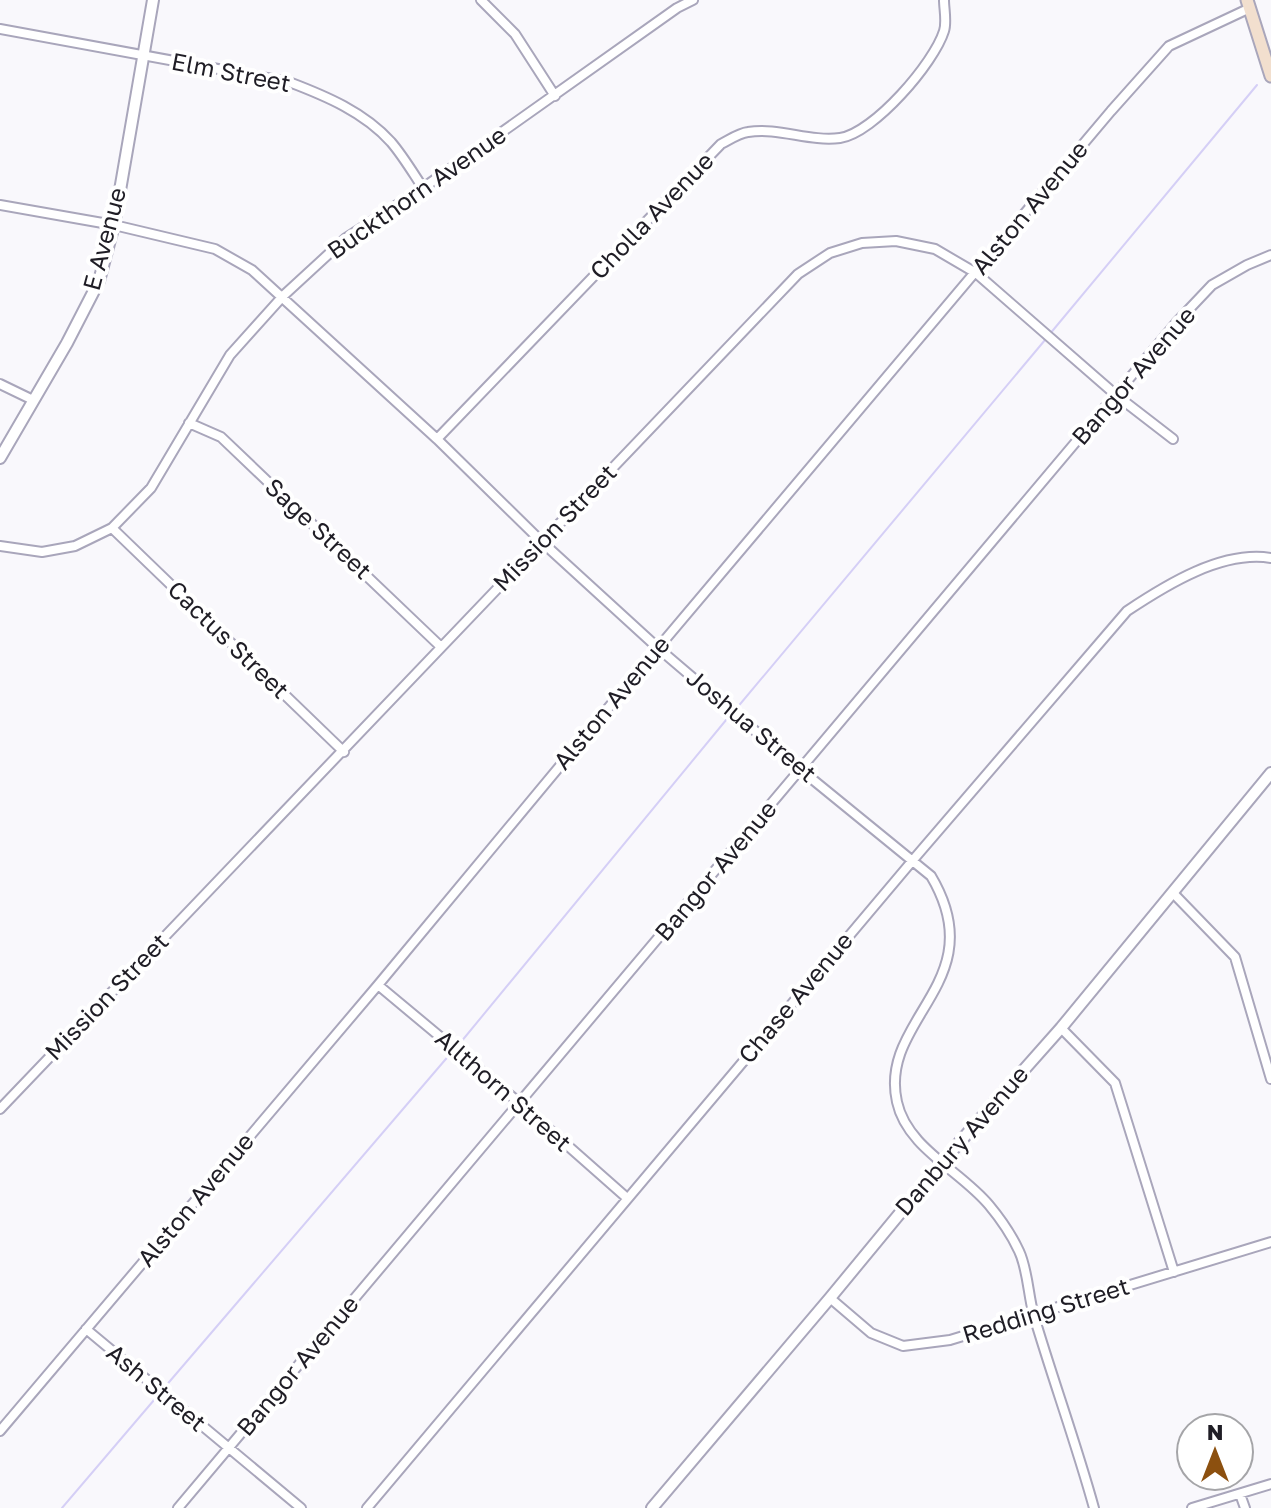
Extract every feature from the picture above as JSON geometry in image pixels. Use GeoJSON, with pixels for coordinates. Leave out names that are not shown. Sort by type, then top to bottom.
{"type":"FeatureCollection","features":[{"type":"Feature","properties":{"kind":"main road"},"geometry":{"type":"LineString","coordinates":[[1248,4],[1271,76]]}},
{"type":"Feature","properties":{"kind":"street","name":"E Avenue"},"geometry":{"type":"LineString","coordinates":[[0,458],[99,281],[114,225],[153,0]]}},
{"type":"Feature","properties":{"kind":"street"},"geometry":{"type":"LineString","coordinates":[[481,0],[515,34],[555,96]]}},
{"type":"Feature","properties":{"kind":"street","name":"Buckthorn Avenue"},"geometry":{"type":"LineString","coordinates":[[0,546],[42,552],[75,546],[112,528],[151,488],[230,355],[283,296],[346,238],[555,96],[674,4],[693,0]]}},
{"type":"Feature","properties":{"kind":"street","name":"Cholla Avenue"},"geometry":{"type":"LineString","coordinates":[[437,439],[721,144],[745,132],[772,131],[813,138],[842,138],[869,125],[923,70],[945,29],[944,0]]}},
{"type":"Feature","properties":{"kind":"street","name":"Alston Avenue"},"geometry":{"type":"LineString","coordinates":[[0,1431],[1111,111],[1169,46],[1248,4]]}},
{"type":"Feature","properties":{"kind":"street","name":"Elm Street"},"geometry":{"type":"LineString","coordinates":[[0,29],[289,82],[357,113],[391,142],[423,188]]}},
{"type":"Feature","properties":{"kind":"street","name":"Joshua Street"},"geometry":{"type":"LineString","coordinates":[[0,205],[114,225],[215,249],[252,270],[658,648],[931,876],[943,896],[949,915],[950,935],[939,984],[900,1051],[894,1088],[903,1122],[922,1145],[989,1205],[1019,1252],[1034,1315],[1094,1508]]}},
{"type":"Feature","properties":{"kind":"street","name":"Mission Street"},"geometry":{"type":"LineString","coordinates":[[0,1109],[798,274],[830,253],[862,243],[896,241],[935,249],[976,273],[1116,395],[1173,439]]}},
{"type":"Feature","properties":{"kind":"street","name":"Bangor Avenue"},"geometry":{"type":"LineString","coordinates":[[178,1508],[1116,395],[1212,285],[1271,255]]}},
{"type":"Feature","properties":{"kind":"street"},"geometry":{"type":"LineString","coordinates":[[0,384],[33,400]]}},
{"type":"Feature","properties":{"kind":"street","name":"Sage Street"},"geometry":{"type":"LineString","coordinates":[[189,423],[221,437],[440,646]]}},
{"type":"Feature","properties":{"kind":"street","name":"Cactus Street"},"geometry":{"type":"LineString","coordinates":[[112,528],[344,752]]}},
{"type":"Feature","properties":{"kind":"street","name":"Chase Avenue"},"geometry":{"type":"LineString","coordinates":[[367,1508],[1127,611],[1170,582],[1218,563],[1271,558]]}},
{"type":"Feature","properties":{"kind":"street","name":"Danbury Avenue"},"geometry":{"type":"LineString","coordinates":[[652,1508],[943,1161],[1061,1028],[1271,773]]}},
{"type":"Feature","properties":{"kind":"street"},"geometry":{"type":"LineString","coordinates":[[1173,893],[1235,957],[1271,1079]]}},
{"type":"Feature","properties":{"kind":"street","name":"Allthorn Street"},"geometry":{"type":"LineString","coordinates":[[378,985],[627,1198]]}},
{"type":"Feature","properties":{"kind":"street"},"geometry":{"type":"LineString","coordinates":[[1061,1028],[1115,1083],[1174,1272]]}},
{"type":"Feature","properties":{"kind":"street","name":"Redding Street"},"geometry":{"type":"LineString","coordinates":[[830,1298],[871,1333],[903,1346],[950,1340],[1271,1242]]}},
{"type":"Feature","properties":{"kind":"street","name":"Ash Street"},"geometry":{"type":"LineString","coordinates":[[86,1329],[301,1508]]}},
{"type":"Feature","properties":{"kind":"street"},"geometry":{"type":"LineString","coordinates":[[1192,1508],[1271,1484]]}},
{"type":"Feature","properties":{"kind":"street"},"geometry":{"type":"LineString","coordinates":[[1240,1494],[1245,1508]]}},
{"type":"Feature","properties":{"kind":"waterway"},"geometry":{"type":"LineString","coordinates":[[1049,335],[1257,85]]}},
{"type":"Feature","properties":{"kind":"waterway"},"geometry":{"type":"LineString","coordinates":[[736,709],[1045,340]]}},
{"type":"Feature","properties":{"kind":"waterway"},"geometry":{"type":"LineString","coordinates":[[456,1048],[731,714]]}},
{"type":"Feature","properties":{"kind":"waterway"},"geometry":{"type":"LineString","coordinates":[[164,1388],[451,1053]]}},
{"type":"Feature","properties":{"kind":"waterway"},"geometry":{"type":"LineString","coordinates":[[62,1508],[160,1393]]}}]}
